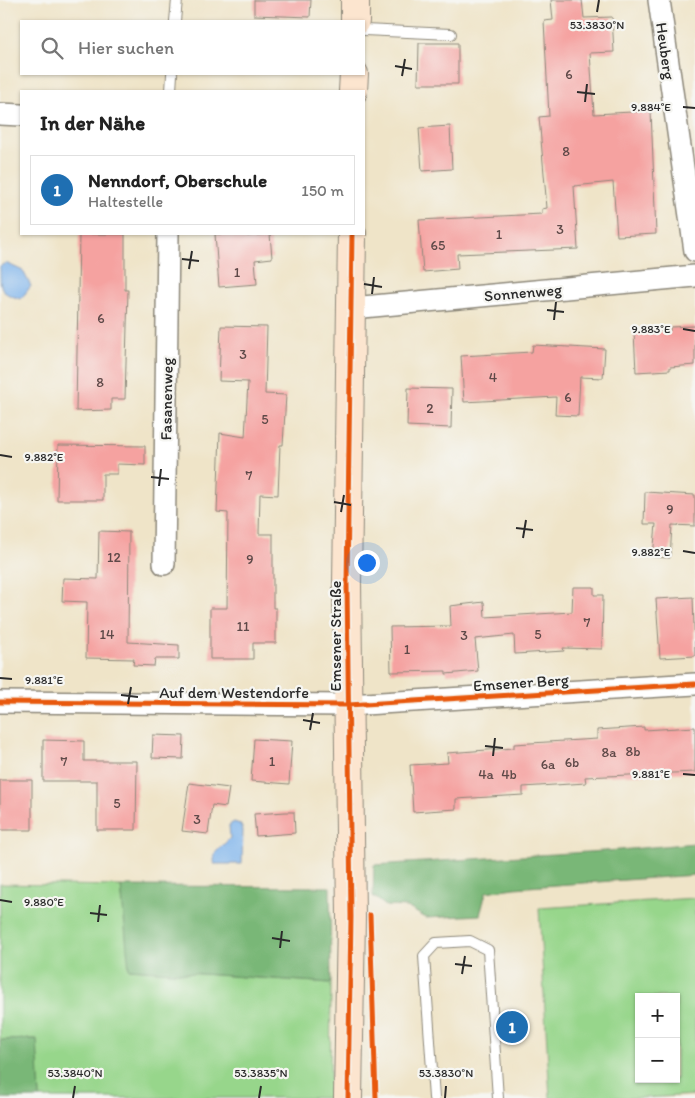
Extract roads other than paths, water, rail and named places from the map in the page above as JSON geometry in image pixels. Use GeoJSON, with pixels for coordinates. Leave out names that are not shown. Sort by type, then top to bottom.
{"type":"FeatureCollection","features":[{"type":"Feature","properties":{"kind":"street"},"geometry":{"type":"LineString","coordinates":[[355,0],[355,20]]}},
{"type":"Feature","properties":{"kind":"street","name":"Heuberg"},"geometry":{"type":"LineString","coordinates":[[659,0],[695,252]]}},
{"type":"Feature","properties":{"kind":"street"},"geometry":{"type":"LineString","coordinates":[[354,75],[354,90]]}},
{"type":"Feature","properties":{"kind":"street"},"geometry":{"type":"LineString","coordinates":[[0,114],[20,115]]}},
{"type":"Feature","properties":{"kind":"street","name":"Fasanenweg"},"geometry":{"type":"LineString","coordinates":[[164,564],[168,235]]}},
{"type":"Feature","properties":{"kind":"street","name":"Emsener Straße"},"geometry":{"type":"LineString","coordinates":[[348,1098],[351,917],[347,583],[352,235]]}},
{"type":"Feature","properties":{"kind":"street","name":"Sonnenweg"},"geometry":{"type":"LineString","coordinates":[[352,308],[695,276]]}},
{"type":"Feature","properties":{"kind":"street","name":"Emsener Berg"},"geometry":{"type":"LineString","coordinates":[[348,705],[695,684]]}},
{"type":"Feature","properties":{"kind":"street","name":"Auf dem Westendorfe"},"geometry":{"type":"LineString","coordinates":[[0,702],[348,705]]}},
{"type":"Feature","properties":{"kind":"lane"},"geometry":{"type":"LineString","coordinates":[[175,20],[176,0]]}},
{"type":"Feature","properties":{"kind":"lane"},"geometry":{"type":"LineString","coordinates":[[365,30],[451,34]]}},
{"type":"Feature","properties":{"kind":"lane"},"geometry":{"type":"LineString","coordinates":[[171,90],[172,75]]}},
{"type":"Feature","properties":{"kind":"lane"},"geometry":{"type":"LineString","coordinates":[[434,1098],[424,956],[436,943],[470,941],[488,950],[498,1098]]}},
{"type":"Feature","properties":{"kind":"water"},"geometry":{"type":"Polygon","coordinates":[[[6,263],[23,271],[31,286],[21,299],[5,293],[1,286],[0,266],[6,263]]]}},
{"type":"Feature","properties":{"kind":"water"},"geometry":{"type":"Polygon","coordinates":[[[234,822],[240,824],[243,830],[242,864],[214,864],[214,854],[230,838],[229,825],[234,822]]]}},
{"type":"Feature","properties":{"kind":"place","name":"Nenndorf, Oberschule"},"geometry":{"type":"Point","coordinates":[512,1027]}}]}
